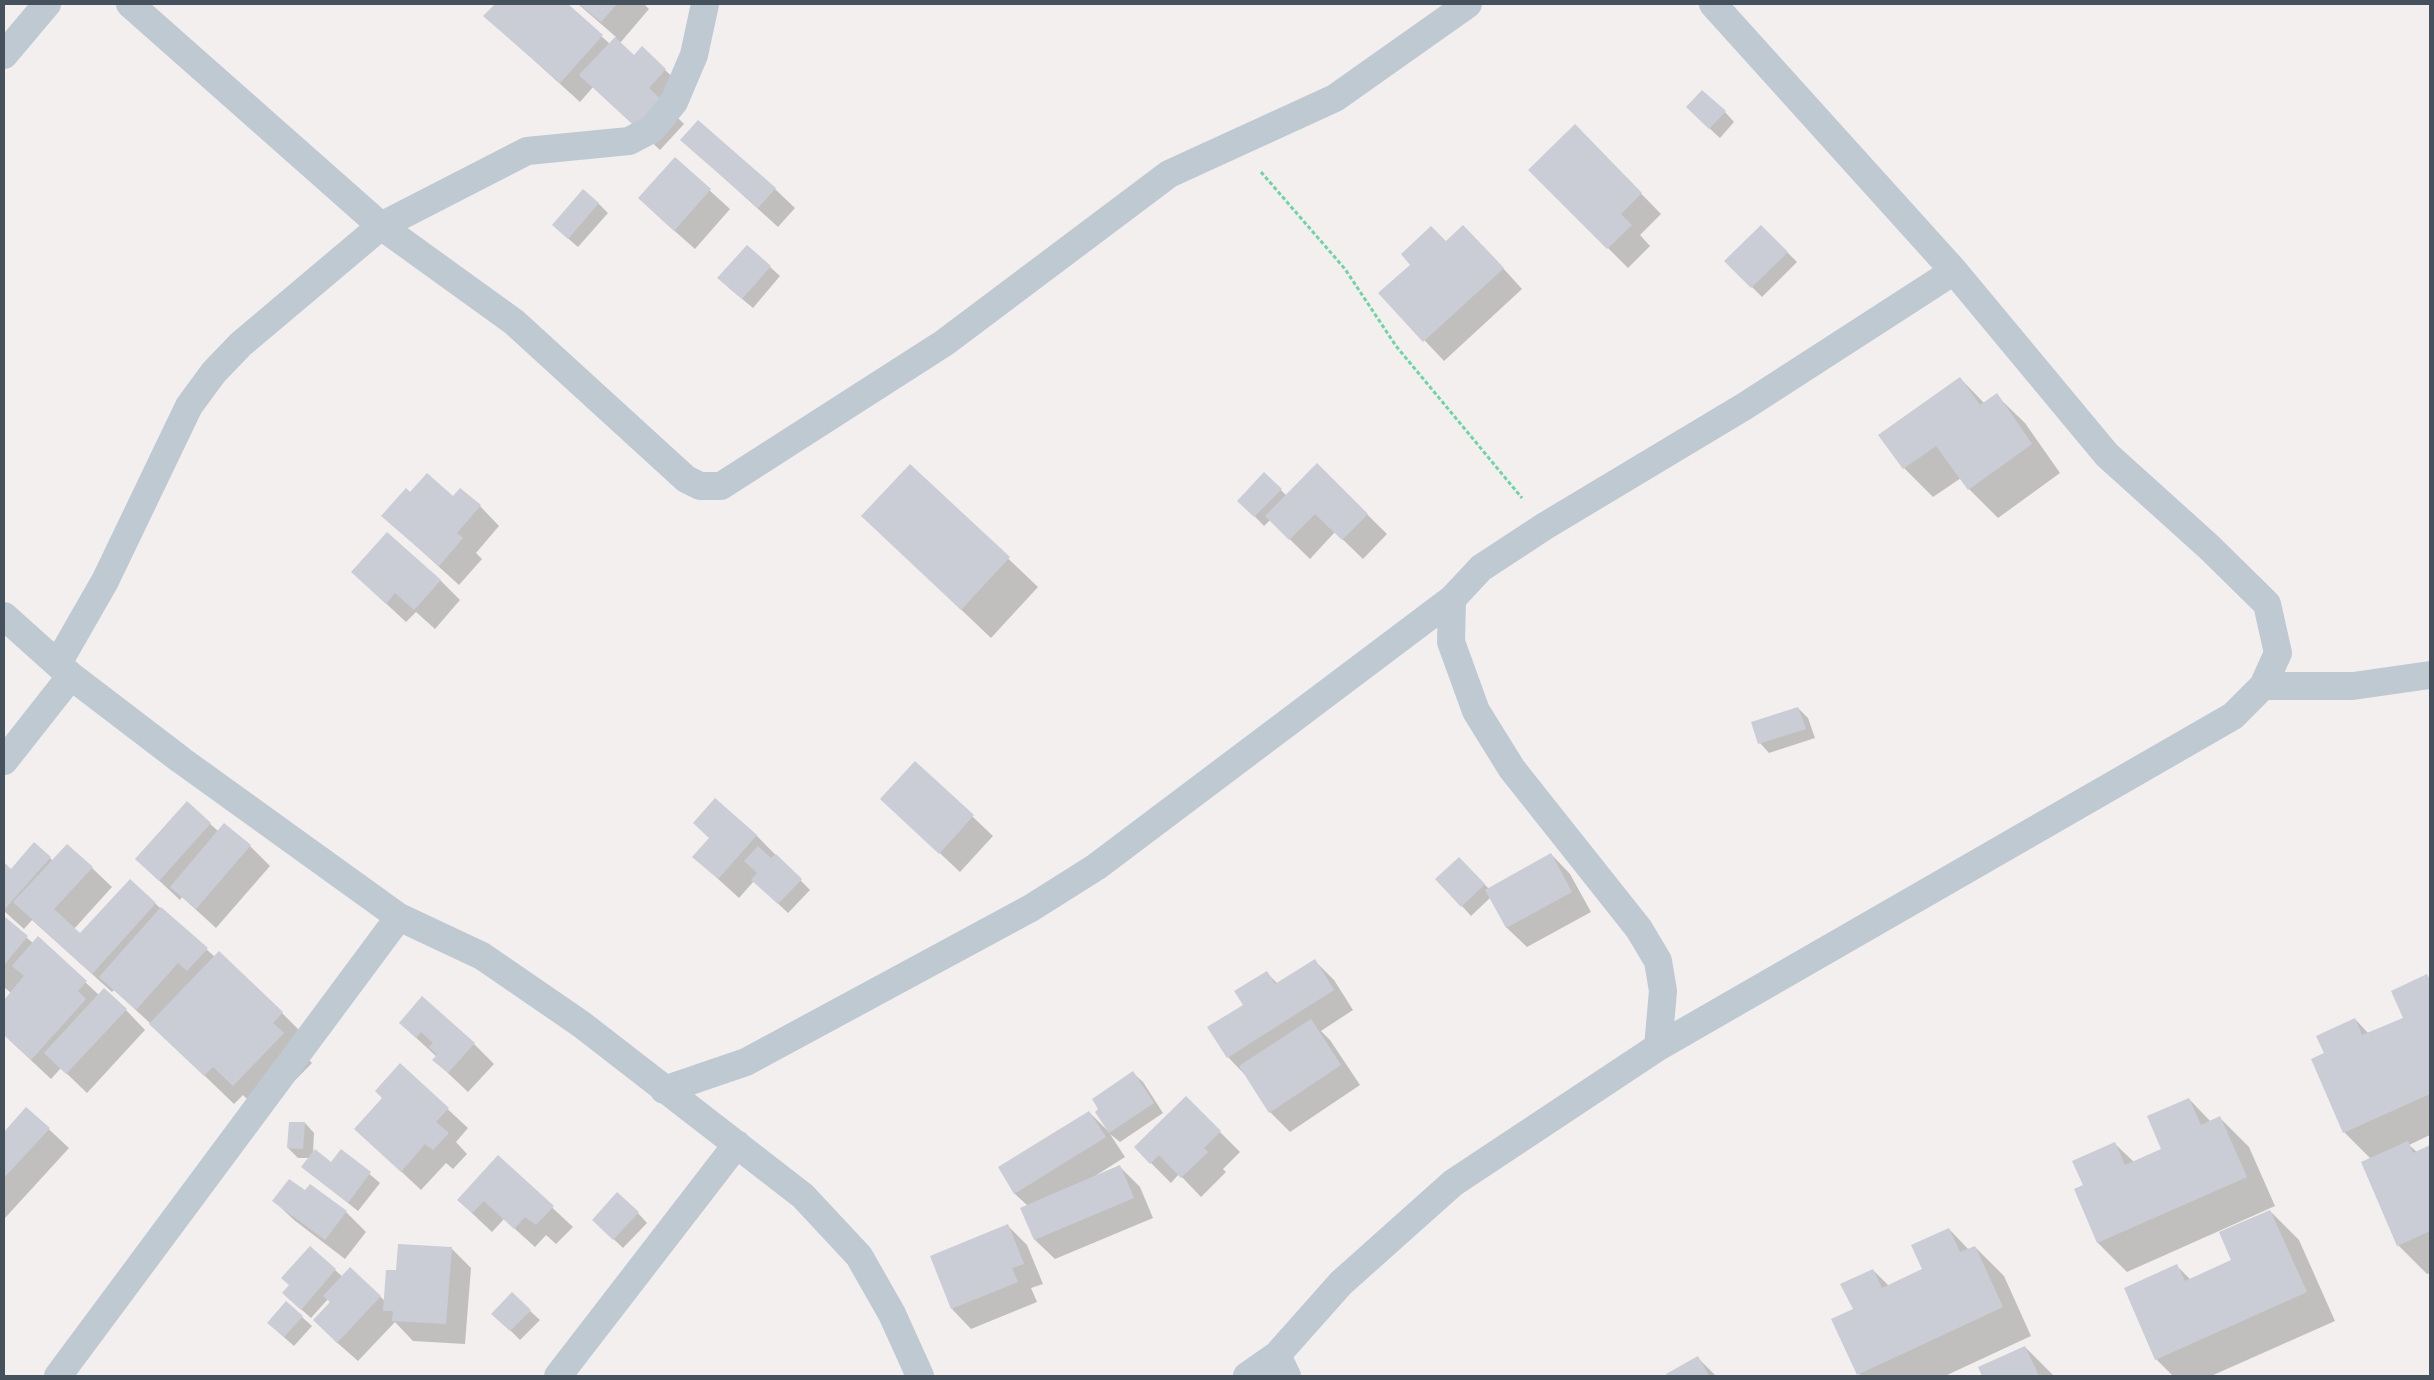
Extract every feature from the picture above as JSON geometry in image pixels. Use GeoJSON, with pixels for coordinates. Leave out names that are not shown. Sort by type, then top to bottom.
{"type":"FeatureCollection","features":[{"type":"Feature","properties":{"kind":"street"},"geometry":{"type":"LineString","coordinates":[[4,55],[47,4]]}},
{"type":"Feature","properties":{"kind":"street"},"geometry":{"type":"LineString","coordinates":[[130,4],[381,226],[514,322],[686,479],[700,486],[721,486],[944,343],[1169,174],[1335,98],[1468,4]]}},
{"type":"Feature","properties":{"kind":"street"},"geometry":{"type":"LineString","coordinates":[[4,761],[64,670],[189,406],[209,379],[241,344],[381,226],[527,151],[630,141],[652,129],[674,102],[694,54],[705,4]]}},
{"type":"Feature","properties":{"kind":"street"},"geometry":{"type":"LineString","coordinates":[[1247,1376],[1282,1366],[1341,1282],[1453,1183],[1658,1047],[2233,716],[2263,686],[2278,653],[2267,604],[2209,547],[2106,455],[1954,271],[1713,4]]}},
{"type":"Feature","properties":{"kind":"street"},"geometry":{"type":"LineString","coordinates":[[664,1090],[746,1062],[1031,908],[1104,861],[1452,599],[1481,568],[1544,526],[1745,406],[1954,271]]}},
{"type":"Feature","properties":{"kind":"street"},"geometry":{"type":"LineString","coordinates":[[1452,599],[1451,642],[1476,711],[1512,768],[1639,929],[1658,961],[1663,991],[1658,1047]]}},
{"type":"Feature","properties":{"kind":"street"},"geometry":{"type":"LineString","coordinates":[[4,616],[64,670],[180,760],[399,917],[482,956],[581,1024],[803,1196],[859,1256],[892,1314],[920,1376]]}},
{"type":"Feature","properties":{"kind":"street"},"geometry":{"type":"LineString","coordinates":[[2263,686],[2353,686],[2430,675]]}},
{"type":"Feature","properties":{"kind":"street"},"geometry":{"type":"LineString","coordinates":[[58,1376],[399,917]]}},
{"type":"Feature","properties":{"kind":"street"},"geometry":{"type":"LineString","coordinates":[[558,1376],[737,1144]]}},
{"type":"Feature","properties":{"kind":"path"},"geometry":{"type":"LineString","coordinates":[[1237,143],[1345,269],[1396,346],[1544,526]]}},
{"type":"Feature","properties":{"kind":"building"},"geometry":{"type":"Polygon","coordinates":[[[495,4],[568,4],[603,35],[560,83],[483,16],[495,4]]]}},
{"type":"Feature","properties":{"kind":"building"},"geometry":{"type":"Polygon","coordinates":[[[579,4],[617,4],[601,22],[579,4]]]}},
{"type":"Feature","properties":{"kind":"building"},"geometry":{"type":"Polygon","coordinates":[[[615,37],[634,55],[642,46],[666,69],[649,88],[666,104],[640,131],[579,75],[615,37]]]}},
{"type":"Feature","properties":{"kind":"building"},"geometry":{"type":"Polygon","coordinates":[[[1702,90],[1726,111],[1709,129],[1686,107],[1702,90]]]}},
{"type":"Feature","properties":{"kind":"building"},"geometry":{"type":"Polygon","coordinates":[[[698,120],[776,188],[758,208],[680,140],[698,120]]]}},
{"type":"Feature","properties":{"kind":"building"},"geometry":{"type":"Polygon","coordinates":[[[1575,124],[1642,193],[1621,214],[1632,225],[1607,249],[1528,170],[1575,124]]]}},
{"type":"Feature","properties":{"kind":"building"},"geometry":{"type":"Polygon","coordinates":[[[675,157],[711,189],[674,231],[638,198],[675,157]]]}},
{"type":"Feature","properties":{"kind":"building"},"geometry":{"type":"Polygon","coordinates":[[[583,189],[599,203],[568,239],[552,225],[583,189]]]}},
{"type":"Feature","properties":{"kind":"building"},"geometry":{"type":"Polygon","coordinates":[[[1463,225],[1504,268],[1423,342],[1378,293],[1410,265],[1401,254],[1431,226],[1446,241],[1463,225]]]}},
{"type":"Feature","properties":{"kind":"building"},"geometry":{"type":"Polygon","coordinates":[[[1761,225],[1788,252],[1751,288],[1724,261],[1761,225]]]}},
{"type":"Feature","properties":{"kind":"building"},"geometry":{"type":"Polygon","coordinates":[[[747,245],[771,266],[742,299],[717,278],[747,245]]]}},
{"type":"Feature","properties":{"kind":"building"},"geometry":{"type":"Polygon","coordinates":[[[1960,377],[1980,405],[1997,393],[2032,444],[1968,490],[1936,446],[1903,469],[1878,435],[1960,377]]]}},
{"type":"Feature","properties":{"kind":"building"},"geometry":{"type":"Polygon","coordinates":[[[1317,463],[1368,514],[1342,540],[1315,514],[1289,540],[1265,516],[1317,463]]]}},
{"type":"Feature","properties":{"kind":"building"},"geometry":{"type":"Polygon","coordinates":[[[910,464],[1010,557],[961,610],[861,516],[910,464]]]}},
{"type":"Feature","properties":{"kind":"building"},"geometry":{"type":"Polygon","coordinates":[[[1264,472],[1282,489],[1254,517],[1237,501],[1264,472]]]}},
{"type":"Feature","properties":{"kind":"building"},"geometry":{"type":"Polygon","coordinates":[[[427,473],[453,496],[460,488],[481,505],[457,533],[463,538],[439,566],[381,516],[406,488],[410,492],[427,473]]]}},
{"type":"Feature","properties":{"kind":"building"},"geometry":{"type":"Polygon","coordinates":[[[387,532],[441,580],[414,610],[395,593],[386,604],[351,572],[387,532]]]}},
{"type":"Feature","properties":{"kind":"building"},"geometry":{"type":"Polygon","coordinates":[[[1798,707],[1806,729],[1758,744],[1751,722],[1798,707]]]}},
{"type":"Feature","properties":{"kind":"building"},"geometry":{"type":"Polygon","coordinates":[[[915,761],[974,815],[939,854],[880,799],[915,761]]]}},
{"type":"Feature","properties":{"kind":"building"},"geometry":{"type":"Polygon","coordinates":[[[715,798],[757,835],[718,879],[692,857],[709,838],[693,823],[715,798]]]}},
{"type":"Feature","properties":{"kind":"building"},"geometry":{"type":"Polygon","coordinates":[[[187,801],[211,823],[159,881],[135,859],[187,801]]]}},
{"type":"Feature","properties":{"kind":"building"},"geometry":{"type":"Polygon","coordinates":[[[224,823],[251,845],[196,909],[170,887],[224,823]]]}},
{"type":"Feature","properties":{"kind":"building"},"geometry":{"type":"Polygon","coordinates":[[[34,842],[51,857],[4,910],[4,862],[11,869],[34,842]]]}},
{"type":"Feature","properties":{"kind":"building"},"geometry":{"type":"Polygon","coordinates":[[[67,844],[93,867],[54,909],[80,933],[130,879],[156,903],[92,974],[13,902],[67,844]]]}},
{"type":"Feature","properties":{"kind":"building"},"geometry":{"type":"Polygon","coordinates":[[[758,846],[771,858],[776,854],[802,879],[778,904],[751,880],[757,873],[744,861],[758,846]]]}},
{"type":"Feature","properties":{"kind":"building"},"geometry":{"type":"Polygon","coordinates":[[[1551,853],[1572,892],[1506,928],[1485,890],[1551,853]]]}},
{"type":"Feature","properties":{"kind":"building"},"geometry":{"type":"Polygon","coordinates":[[[1459,857],[1485,884],[1461,907],[1435,879],[1459,857]]]}},
{"type":"Feature","properties":{"kind":"building"},"geometry":{"type":"Polygon","coordinates":[[[161,907],[208,948],[187,971],[178,963],[136,1010],[99,977],[161,907]]]}},
{"type":"Feature","properties":{"kind":"building"},"geometry":{"type":"Polygon","coordinates":[[[4,916],[28,936],[4,965],[4,916]]]}},
{"type":"Feature","properties":{"kind":"building"},"geometry":{"type":"Polygon","coordinates":[[[38,936],[87,981],[78,991],[86,999],[31,1060],[4,1035],[4,1000],[24,976],[12,966],[38,936]]]}},
{"type":"Feature","properties":{"kind":"building"},"geometry":{"type":"Polygon","coordinates":[[[219,951],[283,1012],[273,1023],[284,1033],[233,1086],[213,1067],[204,1076],[149,1024],[219,951]]]}},
{"type":"Feature","properties":{"kind":"building"},"geometry":{"type":"Polygon","coordinates":[[[1315,959],[1334,990],[1227,1058],[1207,1027],[1243,1005],[1234,991],[1267,971],[1275,984],[1315,959]]]}},
{"type":"Feature","properties":{"kind":"building"},"geometry":{"type":"Polygon","coordinates":[[[2427,974],[2430,980],[2430,1094],[2343,1133],[2311,1059],[2324,1053],[2316,1036],[2355,1018],[2362,1035],[2403,1018],[2391,991],[2427,974]]]}},
{"type":"Feature","properties":{"kind":"building"},"geometry":{"type":"Polygon","coordinates":[[[104,988],[127,1009],[66,1074],[44,1053],[104,988]]]}},
{"type":"Feature","properties":{"kind":"building"},"geometry":{"type":"Polygon","coordinates":[[[422,996],[475,1043],[448,1073],[432,1060],[437,1055],[429,1047],[433,1043],[421,1032],[416,1038],[399,1023],[422,996]]]}},
{"type":"Feature","properties":{"kind":"building"},"geometry":{"type":"Polygon","coordinates":[[[1311,1019],[1341,1065],[1269,1113],[1239,1066],[1311,1019]]]}},
{"type":"Feature","properties":{"kind":"building"},"geometry":{"type":"Polygon","coordinates":[[[400,1063],[449,1108],[436,1122],[449,1133],[433,1150],[425,1144],[401,1172],[354,1129],[382,1098],[375,1091],[400,1063]]]}},
{"type":"Feature","properties":{"kind":"building"},"geometry":{"type":"Polygon","coordinates":[[[1133,1071],[1154,1103],[1109,1133],[1095,1112],[1098,1109],[1092,1099],[1133,1071]]]}},
{"type":"Feature","properties":{"kind":"building"},"geometry":{"type":"Polygon","coordinates":[[[1186,1096],[1221,1131],[1204,1148],[1208,1152],[1181,1178],[1159,1155],[1150,1164],[1134,1147],[1186,1096]]]}},
{"type":"Feature","properties":{"kind":"building"},"geometry":{"type":"Polygon","coordinates":[[[2189,1098],[2201,1125],[2220,1116],[2247,1177],[2097,1243],[2074,1189],[2083,1185],[2072,1161],[2115,1142],[2125,1165],[2161,1149],[2147,1116],[2189,1098]]]}},
{"type":"Feature","properties":{"kind":"building"},"geometry":{"type":"Polygon","coordinates":[[[26,1107],[50,1128],[4,1178],[4,1132],[26,1107]]]}},
{"type":"Feature","properties":{"kind":"building"},"geometry":{"type":"Polygon","coordinates":[[[1089,1111],[1106,1137],[1014,1194],[998,1167],[1089,1111]]]}},
{"type":"Feature","properties":{"kind":"building"},"geometry":{"type":"Polygon","coordinates":[[[289,1122],[305,1122],[303,1149],[287,1148],[289,1122]]]}},
{"type":"Feature","properties":{"kind":"building"},"geometry":{"type":"Polygon","coordinates":[[[2408,1141],[2413,1153],[2430,1145],[2430,1231],[2397,1246],[2361,1162],[2408,1141]]]}},
{"type":"Feature","properties":{"kind":"building"},"geometry":{"type":"Polygon","coordinates":[[[315,1149],[331,1162],[341,1149],[371,1172],[348,1203],[301,1167],[315,1149]]]}},
{"type":"Feature","properties":{"kind":"building"},"geometry":{"type":"Polygon","coordinates":[[[498,1155],[554,1206],[536,1225],[525,1217],[514,1229],[484,1201],[472,1213],[457,1200],[498,1155]]]}},
{"type":"Feature","properties":{"kind":"building"},"geometry":{"type":"Polygon","coordinates":[[[1120,1165],[1134,1198],[1034,1240],[1020,1208],[1120,1165]]]}},
{"type":"Feature","properties":{"kind":"building"},"geometry":{"type":"Polygon","coordinates":[[[289,1179],[305,1190],[310,1184],[347,1211],[325,1240],[272,1201],[289,1179]]]}},
{"type":"Feature","properties":{"kind":"building"},"geometry":{"type":"Polygon","coordinates":[[[617,1192],[639,1212],[613,1240],[592,1220],[617,1192]]]}},
{"type":"Feature","properties":{"kind":"building"},"geometry":{"type":"Polygon","coordinates":[[[2270,1210],[2307,1292],[2155,1360],[2124,1288],[2177,1264],[2185,1281],[2231,1260],[2219,1232],[2270,1210]]]}},
{"type":"Feature","properties":{"kind":"building"},"geometry":{"type":"Polygon","coordinates":[[[1008,1224],[1024,1264],[1012,1268],[1018,1282],[951,1309],[930,1256],[1008,1224]]]}},
{"type":"Feature","properties":{"kind":"building"},"geometry":{"type":"Polygon","coordinates":[[[1949,1228],[1960,1252],[1975,1246],[2003,1307],[1857,1375],[1831,1319],[1853,1309],[1840,1284],[1873,1269],[1882,1288],[1922,1269],[1911,1245],[1949,1228]]]}},
{"type":"Feature","properties":{"kind":"building"},"geometry":{"type":"Polygon","coordinates":[[[398,1244],[452,1247],[446,1324],[392,1321],[393,1311],[383,1311],[386,1270],[396,1270],[398,1244]]]}},
{"type":"Feature","properties":{"kind":"building"},"geometry":{"type":"Polygon","coordinates":[[[310,1246],[336,1269],[301,1310],[282,1293],[289,1285],[281,1278],[310,1246]]]}},
{"type":"Feature","properties":{"kind":"building"},"geometry":{"type":"Polygon","coordinates":[[[350,1267],[381,1296],[337,1343],[313,1320],[330,1302],[323,1296],[350,1267]]]}},
{"type":"Feature","properties":{"kind":"building"},"geometry":{"type":"Polygon","coordinates":[[[512,1292],[531,1310],[510,1331],[491,1314],[512,1292]]]}},
{"type":"Feature","properties":{"kind":"building"},"geometry":{"type":"Polygon","coordinates":[[[286,1301],[303,1316],[284,1337],[267,1323],[286,1301]]]}},
{"type":"Feature","properties":{"kind":"building"},"geometry":{"type":"Polygon","coordinates":[[[2025,1346],[2039,1376],[1982,1376],[1978,1367],[2025,1346]]]}},
{"type":"Feature","properties":{"kind":"building"},"geometry":{"type":"Polygon","coordinates":[[[1698,1356],[1709,1376],[1667,1376],[1666,1374],[1698,1356]]]}}]}
